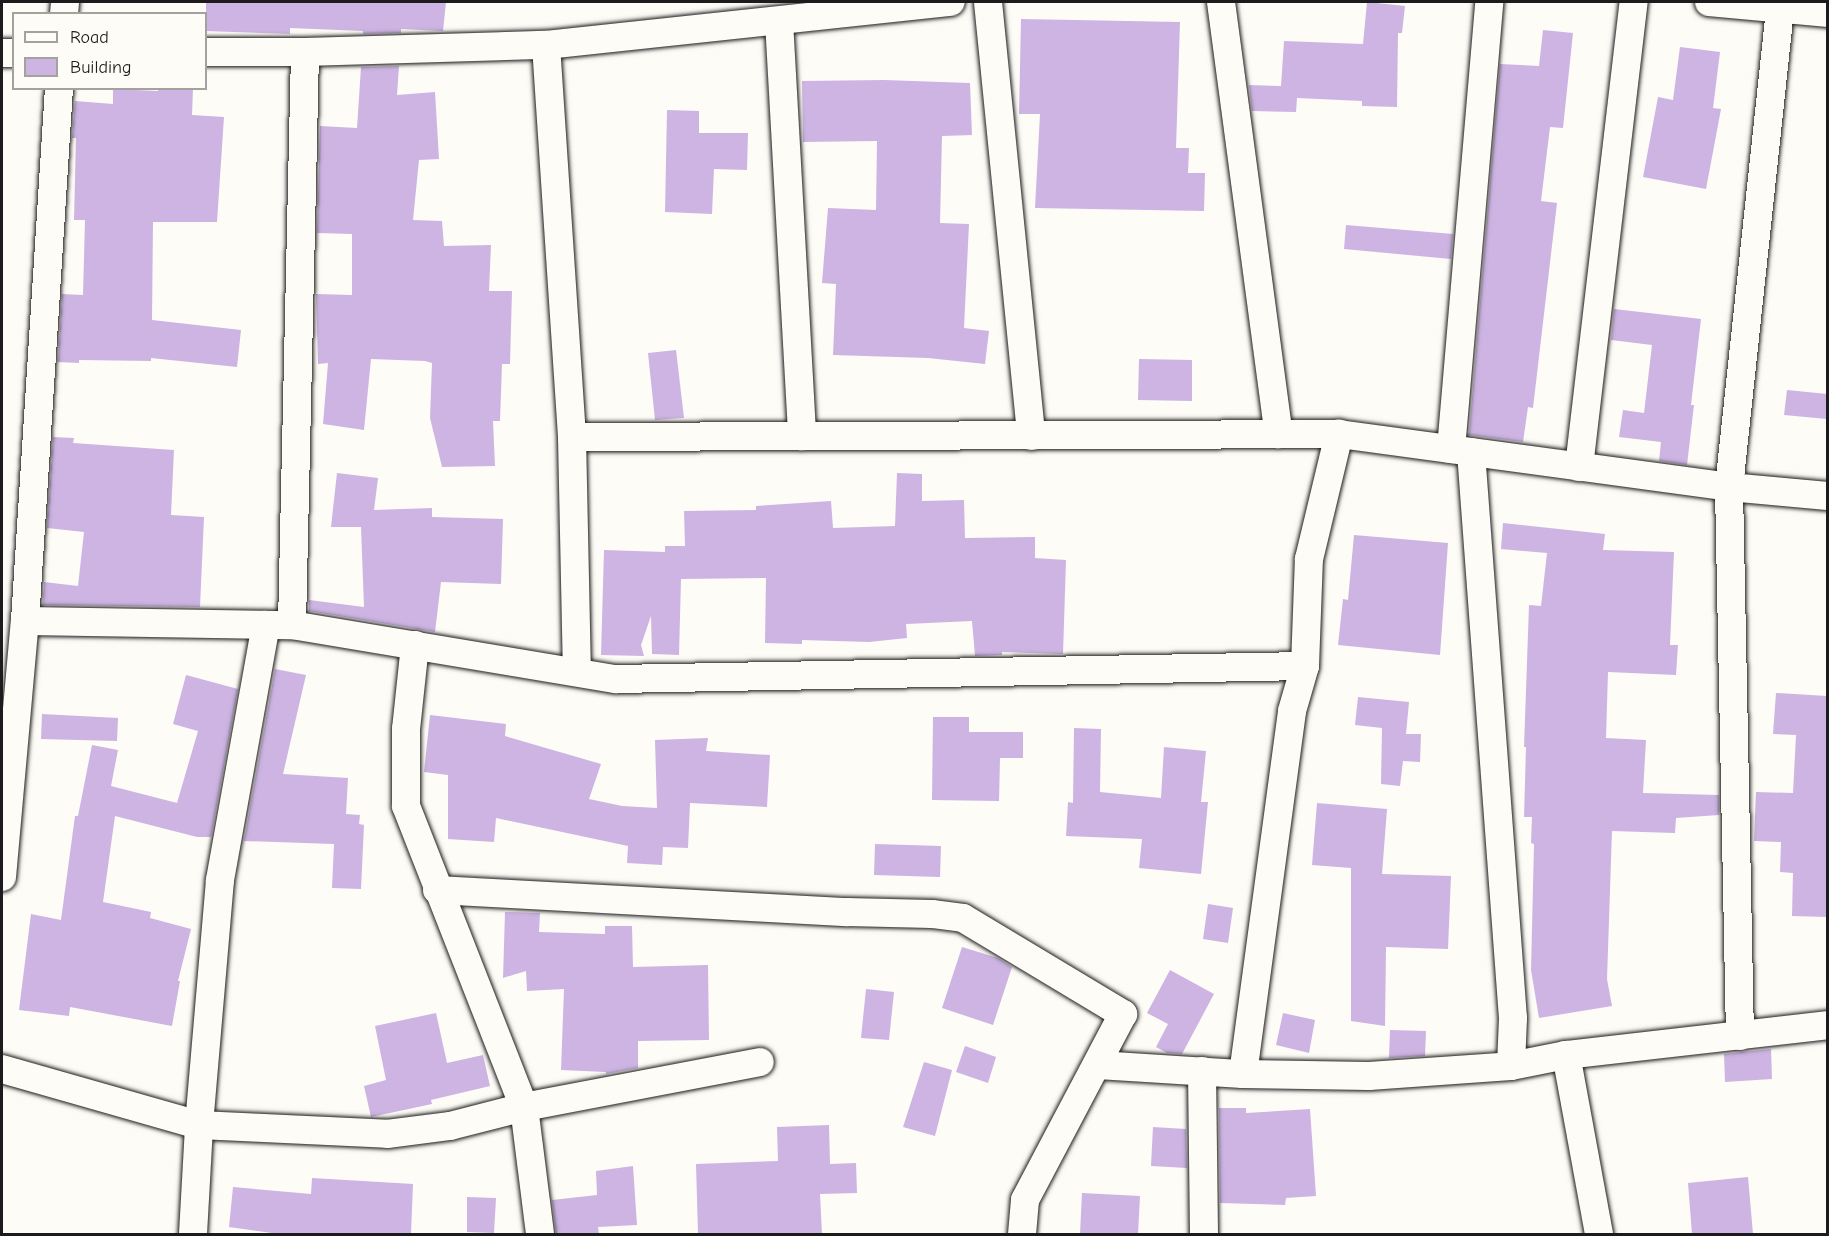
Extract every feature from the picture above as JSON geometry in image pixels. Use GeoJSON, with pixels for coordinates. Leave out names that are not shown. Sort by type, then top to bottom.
{"type":"FeatureCollection","features":[{"type":"Feature","properties":{"kind":"street"},"geometry":{"type":"LineString","coordinates":[[207,52],[305,52],[546,45],[951,2]]}},
{"type":"Feature","properties":{"kind":"street"},"geometry":{"type":"LineString","coordinates":[[988,2],[1031,436]]}},
{"type":"Feature","properties":{"kind":"street"},"geometry":{"type":"LineString","coordinates":[[1221,2],[1279,434]]}},
{"type":"Feature","properties":{"kind":"street"},"geometry":{"type":"LineString","coordinates":[[1489,2],[1461,451],[1513,1018],[1511,1066]]}},
{"type":"Feature","properties":{"kind":"street"},"geometry":{"type":"LineString","coordinates":[[1579,467],[1634,2]]}},
{"type":"Feature","properties":{"kind":"street"},"geometry":{"type":"LineString","coordinates":[[1709,2],[1781,4],[1827,13]]}},
{"type":"Feature","properties":{"kind":"street"},"geometry":{"type":"LineString","coordinates":[[1740,1036],[1729,487],[1781,4]]}},
{"type":"Feature","properties":{"kind":"street"},"geometry":{"type":"LineString","coordinates":[[779,21],[802,436]]}},
{"type":"Feature","properties":{"kind":"street"},"geometry":{"type":"LineString","coordinates":[[546,45],[572,437],[576,672]]}},
{"type":"Feature","properties":{"kind":"street"},"geometry":{"type":"LineString","coordinates":[[193,1234],[220,880],[279,625],[305,52]]}},
{"type":"Feature","properties":{"kind":"street"},"geometry":{"type":"LineString","coordinates":[[2,878],[12,658],[25,621],[59,90]]}},
{"type":"Feature","properties":{"kind":"street"},"geometry":{"type":"LineString","coordinates":[[1243,1074],[1292,711],[1305,666],[1309,559],[1339,434]]}},
{"type":"Feature","properties":{"kind":"street"},"geometry":{"type":"LineString","coordinates":[[572,437],[1339,434],[1729,487],[1827,496]]}},
{"type":"Feature","properties":{"kind":"street"},"geometry":{"type":"LineString","coordinates":[[25,621],[279,625],[616,679],[1305,666]]}},
{"type":"Feature","properties":{"kind":"street"},"geometry":{"type":"LineString","coordinates":[[415,645],[406,729],[406,806],[524,1107],[540,1234]]}},
{"type":"Feature","properties":{"kind":"street"},"geometry":{"type":"LineString","coordinates":[[437,890],[847,912],[932,914],[963,918],[1123,1014],[1025,1200],[1022,1234]]}},
{"type":"Feature","properties":{"kind":"street"},"geometry":{"type":"LineString","coordinates":[[1098,1065],[1243,1074],[1369,1076],[1511,1066],[1566,1055],[1827,1025]]}},
{"type":"Feature","properties":{"kind":"street"},"geometry":{"type":"LineString","coordinates":[[1566,1055],[1599,1234]]}},
{"type":"Feature","properties":{"kind":"street"},"geometry":{"type":"LineString","coordinates":[[2,1068],[200,1125],[387,1134],[450,1126],[524,1107],[760,1062]]}},
{"type":"Feature","properties":{"kind":"street"},"geometry":{"type":"LineString","coordinates":[[1202,1071],[1204,1234]]}},
{"type":"Feature","properties":{"kind":"building"},"geometry":{"type":"Polygon","coordinates":[[[206,2],[446,2],[443,31],[401,29],[401,33],[363,34],[363,31],[290,28],[290,34],[207,31],[206,2]]]}},
{"type":"Feature","properties":{"kind":"building"},"geometry":{"type":"Polygon","coordinates":[[[1367,2],[1405,6],[1402,33],[1398,33],[1397,107],[1362,106],[1362,101],[1297,98],[1296,112],[1252,111],[1249,85],[1281,86],[1284,41],[1363,44],[1367,2]]]}},
{"type":"Feature","properties":{"kind":"building"},"geometry":{"type":"Polygon","coordinates":[[[1021,19],[1180,22],[1176,148],[1189,148],[1188,173],[1205,173],[1204,211],[1035,208],[1040,114],[1019,114],[1021,19]]]}},
{"type":"Feature","properties":{"kind":"building"},"geometry":{"type":"Polygon","coordinates":[[[1543,30],[1573,33],[1563,128],[1550,127],[1541,201],[1557,203],[1533,408],[1528,407],[1523,442],[1469,435],[1500,64],[1539,66],[1543,30]]]}},
{"type":"Feature","properties":{"kind":"building"},"geometry":{"type":"Polygon","coordinates":[[[1680,47],[1720,52],[1713,108],[1721,109],[1706,189],[1643,177],[1658,97],[1673,100],[1680,47]]]}},
{"type":"Feature","properties":{"kind":"building"},"geometry":{"type":"Polygon","coordinates":[[[399,66],[397,95],[435,92],[439,159],[419,160],[413,220],[442,221],[444,246],[491,245],[489,291],[512,291],[510,364],[502,364],[500,421],[493,421],[495,466],[442,467],[430,418],[432,363],[425,361],[371,359],[364,430],[323,424],[328,363],[318,364],[316,294],[352,295],[352,234],[317,233],[320,126],[357,128],[361,67],[399,66]]]}},
{"type":"Feature","properties":{"kind":"building"},"geometry":{"type":"Polygon","coordinates":[[[884,80],[970,83],[972,135],[942,136],[940,223],[969,224],[964,328],[989,331],[985,364],[928,358],[833,355],[836,284],[822,283],[828,208],[876,210],[877,141],[803,142],[802,81],[884,80]]]}},
{"type":"Feature","properties":{"kind":"building"},"geometry":{"type":"Polygon","coordinates":[[[113,90],[193,90],[192,115],[224,117],[217,222],[153,222],[152,320],[241,330],[237,367],[151,358],[151,361],[58,362],[62,294],[83,295],[85,220],[74,220],[76,138],[72,138],[75,101],[113,104],[113,90]]]}},
{"type":"Feature","properties":{"kind":"building"},"geometry":{"type":"Polygon","coordinates":[[[667,110],[699,111],[699,133],[748,133],[747,170],[714,169],[712,214],[665,212],[667,110]]]}},
{"type":"Feature","properties":{"kind":"building"},"geometry":{"type":"Polygon","coordinates":[[[1346,225],[1453,234],[1451,259],[1344,249],[1346,225]]]}},
{"type":"Feature","properties":{"kind":"building"},"geometry":{"type":"Polygon","coordinates":[[[1614,309],[1701,319],[1687,465],[1659,461],[1661,442],[1619,437],[1623,410],[1644,413],[1652,345],[1611,340],[1614,309]]]}},
{"type":"Feature","properties":{"kind":"building"},"geometry":{"type":"Polygon","coordinates":[[[676,350],[684,418],[655,420],[648,353],[676,350]]]}},
{"type":"Feature","properties":{"kind":"building"},"geometry":{"type":"Polygon","coordinates":[[[1139,359],[1192,360],[1192,401],[1138,400],[1139,359]]]}},
{"type":"Feature","properties":{"kind":"building"},"geometry":{"type":"Polygon","coordinates":[[[1787,390],[1827,394],[1827,419],[1784,415],[1787,390]]]}},
{"type":"Feature","properties":{"kind":"building"},"geometry":{"type":"Polygon","coordinates":[[[53,437],[74,438],[73,443],[174,450],[171,515],[204,517],[200,607],[43,605],[44,582],[78,586],[84,532],[47,528],[53,437]]]}},
{"type":"Feature","properties":{"kind":"building"},"geometry":{"type":"Polygon","coordinates":[[[337,473],[378,478],[374,510],[432,508],[432,517],[503,519],[501,584],[441,582],[435,632],[309,611],[309,600],[364,607],[361,527],[331,527],[337,473]]]}},
{"type":"Feature","properties":{"kind":"building"},"geometry":{"type":"Polygon","coordinates":[[[897,473],[922,474],[922,501],[964,500],[965,538],[1035,537],[1035,558],[1066,560],[1063,654],[1002,652],[1002,655],[975,656],[972,621],[906,624],[907,638],[869,642],[802,640],[802,644],[765,643],[766,578],[681,579],[679,655],[652,654],[651,616],[641,645],[644,656],[601,655],[604,550],[665,552],[665,546],[685,546],[684,511],[756,510],[756,506],[831,501],[833,528],[895,526],[897,473]]]}},
{"type":"Feature","properties":{"kind":"building"},"geometry":{"type":"Polygon","coordinates":[[[1503,523],[1605,534],[1603,550],[1674,552],[1670,645],[1678,645],[1676,675],[1608,672],[1606,738],[1646,740],[1643,793],[1719,795],[1719,815],[1676,818],[1675,833],[1612,831],[1607,979],[1612,1006],[1539,1018],[1531,970],[1534,844],[1531,843],[1532,817],[1524,817],[1526,747],[1524,747],[1529,605],[1541,606],[1547,553],[1501,549],[1503,523]]]}},
{"type":"Feature","properties":{"kind":"building"},"geometry":{"type":"Polygon","coordinates":[[[1354,535],[1448,543],[1440,655],[1338,645],[1343,599],[1348,600],[1354,535]]]}},
{"type":"Feature","properties":{"kind":"building"},"geometry":{"type":"Polygon","coordinates":[[[275,669],[306,675],[283,774],[348,778],[346,814],[360,815],[359,824],[364,825],[361,889],[332,888],[334,844],[244,841],[275,669]]]}},
{"type":"Feature","properties":{"kind":"building"},"geometry":{"type":"Polygon","coordinates":[[[186,675],[238,689],[211,837],[197,837],[115,816],[103,902],[151,912],[150,918],[191,929],[178,981],[180,981],[172,1026],[70,1007],[69,1016],[19,1010],[31,914],[61,920],[75,816],[78,816],[92,745],[118,750],[111,786],[177,803],[198,731],[173,724],[186,675]]]}},
{"type":"Feature","properties":{"kind":"building"},"geometry":{"type":"Polygon","coordinates":[[[1776,693],[1827,696],[1827,917],[1792,916],[1793,873],[1780,872],[1781,842],[1754,841],[1756,792],[1793,793],[1796,735],[1773,734],[1776,693]]]}},
{"type":"Feature","properties":{"kind":"building"},"geometry":{"type":"Polygon","coordinates":[[[1358,697],[1409,702],[1406,734],[1421,734],[1420,762],[1403,761],[1400,786],[1381,784],[1382,728],[1355,725],[1358,697]]]}},
{"type":"Feature","properties":{"kind":"building"},"geometry":{"type":"Polygon","coordinates":[[[42,714],[118,718],[117,741],[41,739],[42,714]]]}},
{"type":"Feature","properties":{"kind":"building"},"geometry":{"type":"Polygon","coordinates":[[[430,715],[506,724],[505,736],[601,764],[589,799],[622,806],[657,808],[655,740],[708,738],[706,751],[770,755],[767,807],[690,803],[688,848],[663,847],[662,865],[627,863],[628,846],[496,818],[494,842],[448,839],[448,775],[424,772],[430,715]]]}},
{"type":"Feature","properties":{"kind":"building"},"geometry":{"type":"Polygon","coordinates":[[[933,717],[969,717],[969,732],[1023,732],[1023,758],[1000,758],[999,801],[932,800],[933,717]]]}},
{"type":"Feature","properties":{"kind":"building"},"geometry":{"type":"Polygon","coordinates":[[[1074,728],[1101,729],[1100,792],[1161,798],[1164,747],[1206,751],[1201,802],[1208,802],[1201,874],[1139,868],[1142,839],[1066,836],[1068,802],[1073,803],[1074,728]]]}},
{"type":"Feature","properties":{"kind":"building"},"geometry":{"type":"Polygon","coordinates":[[[1317,803],[1387,809],[1382,874],[1451,876],[1448,949],[1386,947],[1385,1026],[1351,1021],[1351,868],[1312,865],[1317,803]]]}},
{"type":"Feature","properties":{"kind":"building"},"geometry":{"type":"Polygon","coordinates":[[[875,844],[941,846],[940,877],[874,875],[875,844]]]}},
{"type":"Feature","properties":{"kind":"building"},"geometry":{"type":"Polygon","coordinates":[[[1208,904],[1233,908],[1228,943],[1203,939],[1208,904]]]}},
{"type":"Feature","properties":{"kind":"building"},"geometry":{"type":"Polygon","coordinates":[[[505,912],[540,913],[539,932],[605,934],[605,926],[632,926],[633,967],[708,965],[709,1040],[638,1041],[638,1068],[606,1074],[606,1072],[561,1070],[564,989],[527,991],[526,971],[503,978],[505,912]]]}},
{"type":"Feature","properties":{"kind":"building"},"geometry":{"type":"Polygon","coordinates":[[[962,947],[998,958],[1012,967],[993,1025],[942,1008],[962,947]]]}},
{"type":"Feature","properties":{"kind":"building"},"geometry":{"type":"Polygon","coordinates":[[[1170,970],[1214,994],[1182,1054],[1167,1053],[1156,1047],[1168,1024],[1147,1013],[1170,970]]]}},
{"type":"Feature","properties":{"kind":"building"},"geometry":{"type":"Polygon","coordinates":[[[866,989],[894,992],[889,1040],[861,1038],[866,989]]]}},
{"type":"Feature","properties":{"kind":"building"},"geometry":{"type":"Polygon","coordinates":[[[436,1013],[447,1063],[483,1055],[490,1086],[431,1100],[432,1104],[371,1117],[364,1086],[386,1080],[375,1026],[436,1013]]]}},
{"type":"Feature","properties":{"kind":"building"},"geometry":{"type":"Polygon","coordinates":[[[1283,1013],[1315,1020],[1309,1053],[1276,1045],[1283,1013]]]}},
{"type":"Feature","properties":{"kind":"building"},"geometry":{"type":"Polygon","coordinates":[[[1390,1030],[1426,1031],[1425,1056],[1389,1058],[1390,1030]]]}},
{"type":"Feature","properties":{"kind":"building"},"geometry":{"type":"Polygon","coordinates":[[[965,1046],[996,1057],[988,1083],[956,1072],[965,1046]]]}},
{"type":"Feature","properties":{"kind":"building"},"geometry":{"type":"Polygon","coordinates":[[[1771,1049],[1772,1079],[1725,1082],[1724,1054],[1771,1049]]]}},
{"type":"Feature","properties":{"kind":"building"},"geometry":{"type":"Polygon","coordinates":[[[924,1062],[952,1070],[935,1136],[903,1127],[924,1062]]]}},
{"type":"Feature","properties":{"kind":"building"},"geometry":{"type":"Polygon","coordinates":[[[1219,1108],[1246,1108],[1246,1113],[1310,1109],[1316,1196],[1286,1198],[1285,1205],[1220,1203],[1219,1108]]]}},
{"type":"Feature","properties":{"kind":"building"},"geometry":{"type":"Polygon","coordinates":[[[829,1125],[830,1164],[856,1163],[857,1193],[820,1194],[822,1234],[698,1234],[696,1164],[778,1161],[777,1127],[829,1125]]]}},
{"type":"Feature","properties":{"kind":"building"},"geometry":{"type":"Polygon","coordinates":[[[1153,1127],[1186,1129],[1187,1168],[1151,1166],[1153,1127]]]}},
{"type":"Feature","properties":{"kind":"building"},"geometry":{"type":"Polygon","coordinates":[[[633,1166],[637,1225],[598,1227],[599,1234],[556,1234],[552,1200],[597,1195],[596,1171],[633,1166]]]}},
{"type":"Feature","properties":{"kind":"building"},"geometry":{"type":"Polygon","coordinates":[[[1748,1177],[1753,1234],[1692,1234],[1688,1183],[1748,1177]]]}},
{"type":"Feature","properties":{"kind":"building"},"geometry":{"type":"Polygon","coordinates":[[[312,1178],[413,1184],[411,1234],[279,1234],[229,1227],[233,1187],[311,1194],[312,1178]]]}},
{"type":"Feature","properties":{"kind":"building"},"geometry":{"type":"Polygon","coordinates":[[[1082,1193],[1140,1196],[1138,1234],[1080,1234],[1082,1193]]]}},
{"type":"Feature","properties":{"kind":"building"},"geometry":{"type":"Polygon","coordinates":[[[467,1197],[496,1198],[494,1233],[467,1232],[467,1197]]]}}]}
